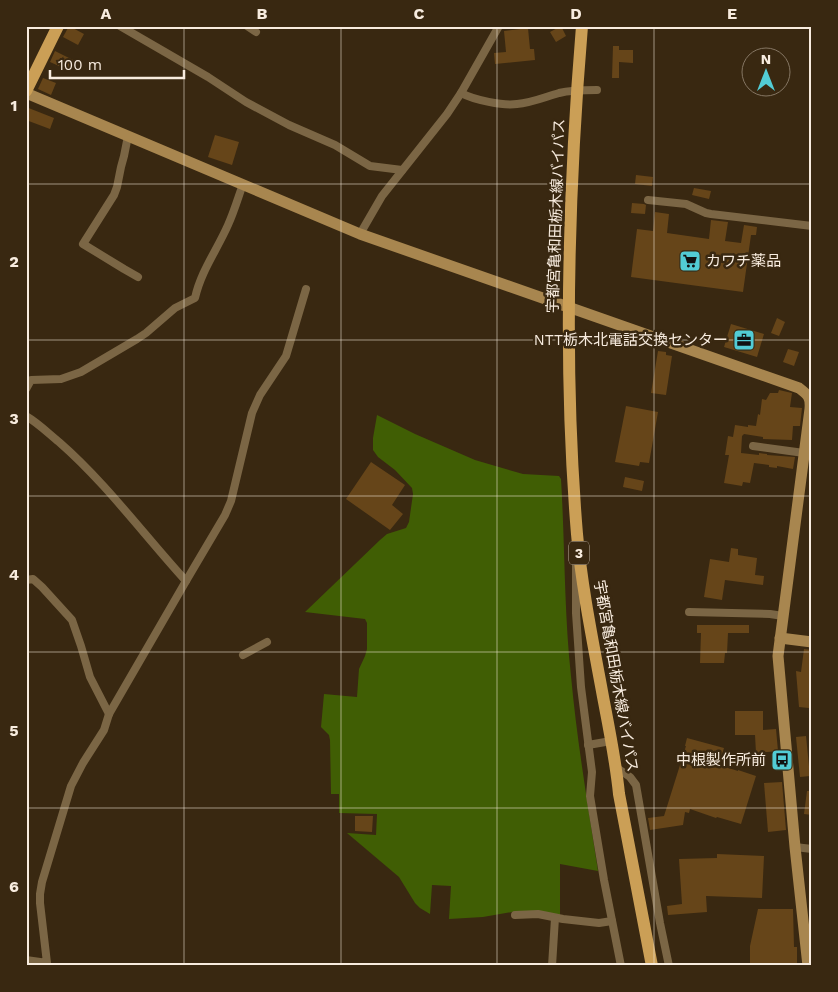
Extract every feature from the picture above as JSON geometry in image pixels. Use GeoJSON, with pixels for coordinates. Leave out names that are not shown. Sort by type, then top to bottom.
{"type":"FeatureCollection","features":[{"type":"Feature","properties":{"kind":"main road"},"geometry":{"type":"LineString","coordinates":[[26,92],[58,26]]}},
{"type":"Feature","properties":{"kind":"main road","name":"宇都宮亀和田栃木線バイパス"},"geometry":{"type":"LineString","coordinates":[[582,26],[576,90],[572,173],[569,308],[572,458],[577,536],[585,592],[617,768],[619,794],[652,966]]}},
{"type":"Feature","properties":{"kind":"main road","name":"宇都宮亀和田栃木線バイパス"},"geometry":{"type":"LineString","coordinates":[[576,90],[588,26]]}},
{"type":"Feature","properties":{"kind":"street"},"geometry":{"type":"LineString","coordinates":[[120,26],[289,126],[335,145],[370,166],[402,170]]}},
{"type":"Feature","properties":{"kind":"street"},"geometry":{"type":"LineString","coordinates":[[247,26],[256,32]]}},
{"type":"Feature","properties":{"kind":"street"},"geometry":{"type":"LineString","coordinates":[[360,234],[382,196],[461,94],[499,26]]}},
{"type":"Feature","properties":{"kind":"street"},"geometry":{"type":"LineString","coordinates":[[461,94],[470,98],[503,104],[518,104],[576,90],[597,90]]}},
{"type":"Feature","properties":{"kind":"street"},"geometry":{"type":"LineString","coordinates":[[26,92],[360,234],[799,388],[807,394],[811,401],[780,638],[779,666],[796,848],[809,960]]}},
{"type":"Feature","properties":{"kind":"street"},"geometry":{"type":"LineString","coordinates":[[128,136],[114,195],[82,244],[138,277]]}},
{"type":"Feature","properties":{"kind":"street"},"geometry":{"type":"LineString","coordinates":[[26,388],[31,380],[61,378],[80,372],[146,333],[175,308],[196,298],[200,280],[228,226],[243,184]]}},
{"type":"Feature","properties":{"kind":"street"},"geometry":{"type":"LineString","coordinates":[[648,200],[686,204],[711,214],[812,226]]}},
{"type":"Feature","properties":{"kind":"street"},"geometry":{"type":"LineString","coordinates":[[26,960],[47,964],[40,894],[71,786],[104,730],[110,714],[225,515],[231,500],[252,414],[260,395],[288,351],[306,289]]}},
{"type":"Feature","properties":{"kind":"street"},"geometry":{"type":"LineString","coordinates":[[26,416],[44,429],[99,480],[186,581]]}},
{"type":"Feature","properties":{"kind":"street"},"geometry":{"type":"LineString","coordinates":[[752,446],[804,453]]}},
{"type":"Feature","properties":{"kind":"street"},"geometry":{"type":"LineString","coordinates":[[577,536],[576,613],[581,687],[592,772],[590,796],[621,966]]}},
{"type":"Feature","properties":{"kind":"street"},"geometry":{"type":"LineString","coordinates":[[26,580],[33,579],[42,586],[72,620],[90,677],[110,714]]}},
{"type":"Feature","properties":{"kind":"street"},"geometry":{"type":"LineString","coordinates":[[689,612],[783,616]]}},
{"type":"Feature","properties":{"kind":"street"},"geometry":{"type":"LineString","coordinates":[[780,638],[812,642]]}},
{"type":"Feature","properties":{"kind":"street"},"geometry":{"type":"LineString","coordinates":[[243,655],[267,642]]}},
{"type":"Feature","properties":{"kind":"street"},"geometry":{"type":"LineString","coordinates":[[588,745],[612,741]]}},
{"type":"Feature","properties":{"kind":"street"},"geometry":{"type":"LineString","coordinates":[[617,768],[630,777],[636,785],[669,966]]}},
{"type":"Feature","properties":{"kind":"street"},"geometry":{"type":"LineString","coordinates":[[796,848],[812,849]]}},
{"type":"Feature","properties":{"kind":"street"},"geometry":{"type":"LineString","coordinates":[[515,915],[538,914],[599,923],[612,921]]}},
{"type":"Feature","properties":{"kind":"street"},"geometry":{"type":"LineString","coordinates":[[552,966],[555,918]]}},
{"type":"Feature","properties":{"kind":"green space"},"geometry":{"type":"Polygon","coordinates":[[[377,415],[475,460],[523,474],[559,476],[561,479],[567,627],[571,676],[598,871],[560,864],[560,915],[541,911],[518,911],[483,917],[449,919],[451,886],[432,885],[430,914],[415,903],[399,877],[347,833],[376,835],[377,814],[339,813],[339,794],[331,794],[330,740],[329,735],[321,727],[324,694],[357,697],[359,669],[367,649],[367,623],[365,619],[305,612],[380,540],[387,534],[406,528],[409,522],[413,494],[412,488],[395,470],[378,457],[373,450],[377,415]]]}},
{"type":"Feature","properties":{"kind":"building"},"geometry":{"type":"Polygon","coordinates":[[[69,26],[84,34],[78,45],[63,37],[69,26]]]}},
{"type":"Feature","properties":{"kind":"building"},"geometry":{"type":"Polygon","coordinates":[[[561,26],[566,36],[556,42],[550,32],[561,26]]]}},
{"type":"Feature","properties":{"kind":"building"},"geometry":{"type":"Polygon","coordinates":[[[528,28],[530,49],[534,49],[535,60],[495,64],[494,53],[506,52],[504,31],[528,28]]]}},
{"type":"Feature","properties":{"kind":"building"},"geometry":{"type":"Polygon","coordinates":[[[613,46],[619,46],[619,50],[633,50],[633,63],[619,62],[619,78],[612,78],[613,46]]]}},
{"type":"Feature","properties":{"kind":"building"},"geometry":{"type":"Polygon","coordinates":[[[55,51],[73,60],[68,70],[50,62],[55,51]]]}},
{"type":"Feature","properties":{"kind":"building"},"geometry":{"type":"Polygon","coordinates":[[[43,78],[56,83],[51,95],[38,89],[43,78]]]}},
{"type":"Feature","properties":{"kind":"building"},"geometry":{"type":"Polygon","coordinates":[[[26,107],[54,118],[50,129],[26,120],[26,107]]]}},
{"type":"Feature","properties":{"kind":"building"},"geometry":{"type":"Polygon","coordinates":[[[215,135],[239,142],[232,165],[208,157],[215,135]]]}},
{"type":"Feature","properties":{"kind":"building"},"geometry":{"type":"Polygon","coordinates":[[[636,175],[653,177],[652,186],[635,184],[636,175]]]}},
{"type":"Feature","properties":{"kind":"building"},"geometry":{"type":"Polygon","coordinates":[[[694,188],[711,191],[709,199],[692,195],[694,188]]]}},
{"type":"Feature","properties":{"kind":"building"},"geometry":{"type":"Polygon","coordinates":[[[632,203],[646,205],[645,214],[631,213],[632,203]]]}},
{"type":"Feature","properties":{"kind":"building","name":"カワチ薬品"},"geometry":{"type":"Polygon","coordinates":[[[655,212],[669,214],[667,233],[709,239],[711,220],[728,222],[725,241],[741,243],[744,225],[757,227],[756,235],[751,235],[743,292],[631,277],[637,229],[653,231],[655,212]]]}},
{"type":"Feature","properties":{"kind":"building"},"geometry":{"type":"Polygon","coordinates":[[[777,318],[785,322],[779,336],[771,333],[777,318]]]}},
{"type":"Feature","properties":{"kind":"building","name":"NTT栃木北電話交換センター"},"geometry":{"type":"Polygon","coordinates":[[[731,324],[764,334],[757,357],[724,347],[731,324]]]}},
{"type":"Feature","properties":{"kind":"building"},"geometry":{"type":"Polygon","coordinates":[[[788,349],[799,352],[794,366],[783,362],[788,349]]]}},
{"type":"Feature","properties":{"kind":"building"},"geometry":{"type":"Polygon","coordinates":[[[658,351],[666,352],[666,355],[672,356],[666,395],[651,393],[658,351]]]}},
{"type":"Feature","properties":{"kind":"building"},"geometry":{"type":"Polygon","coordinates":[[[779,390],[792,393],[790,407],[802,408],[800,426],[793,426],[792,440],[763,439],[763,437],[744,434],[742,436],[741,453],[795,457],[793,469],[777,466],[777,468],[769,467],[769,465],[754,463],[750,483],[743,482],[742,486],[724,483],[729,455],[725,455],[728,436],[733,437],[735,425],[756,426],[758,414],[760,415],[762,399],[766,400],[770,393],[778,393],[779,390]]]}},
{"type":"Feature","properties":{"kind":"building"},"geometry":{"type":"Polygon","coordinates":[[[626,406],[658,412],[649,463],[640,462],[639,466],[615,462],[626,406]]]}},
{"type":"Feature","properties":{"kind":"building"},"geometry":{"type":"Polygon","coordinates":[[[371,462],[405,485],[392,505],[403,514],[390,530],[346,499],[371,462]]]}},
{"type":"Feature","properties":{"kind":"building"},"geometry":{"type":"Polygon","coordinates":[[[625,477],[644,481],[642,491],[623,487],[625,477]]]}},
{"type":"Feature","properties":{"kind":"building"},"geometry":{"type":"Polygon","coordinates":[[[731,548],[738,549],[738,555],[757,558],[755,575],[764,576],[763,585],[725,580],[722,600],[704,597],[710,559],[729,562],[731,548]]]}},
{"type":"Feature","properties":{"kind":"building"},"geometry":{"type":"Polygon","coordinates":[[[697,625],[749,625],[749,633],[728,633],[727,653],[725,653],[724,663],[700,663],[701,633],[697,633],[697,625]]]}},
{"type":"Feature","properties":{"kind":"building"},"geometry":{"type":"Polygon","coordinates":[[[804,649],[812,650],[812,699],[810,699],[809,708],[799,707],[796,671],[801,672],[804,649]]]}},
{"type":"Feature","properties":{"kind":"building"},"geometry":{"type":"Polygon","coordinates":[[[735,711],[763,711],[763,730],[776,729],[778,751],[756,753],[755,735],[735,735],[735,711]]]}},
{"type":"Feature","properties":{"kind":"building"},"geometry":{"type":"Polygon","coordinates":[[[806,736],[810,776],[800,777],[796,737],[806,736]]]}},
{"type":"Feature","properties":{"kind":"building"},"geometry":{"type":"Polygon","coordinates":[[[687,738],[724,748],[719,765],[756,776],[741,824],[690,809],[689,813],[685,812],[683,825],[650,830],[648,818],[664,816],[687,738]]]}},
{"type":"Feature","properties":{"kind":"building"},"geometry":{"type":"Polygon","coordinates":[[[782,782],[786,830],[768,832],[764,783],[782,782]]]}},
{"type":"Feature","properties":{"kind":"building"},"geometry":{"type":"Polygon","coordinates":[[[807,791],[812,791],[812,815],[804,814],[807,791]]]}},
{"type":"Feature","properties":{"kind":"building"},"geometry":{"type":"Polygon","coordinates":[[[355,816],[373,816],[372,832],[355,831],[355,816]]]}},
{"type":"Feature","properties":{"kind":"building"},"geometry":{"type":"Polygon","coordinates":[[[717,854],[764,856],[762,898],[706,896],[707,912],[668,915],[667,906],[682,904],[679,859],[717,858],[717,854]]]}},
{"type":"Feature","properties":{"kind":"building"},"geometry":{"type":"Polygon","coordinates":[[[758,909],[793,909],[794,947],[797,947],[797,966],[750,966],[750,946],[758,909]]]}},
{"type":"Feature","properties":{"kind":"place","name":"カワチ薬品"},"geometry":{"type":"Point","coordinates":[690,261]}},
{"type":"Feature","properties":{"kind":"place","name":"NTT栃木北電話交換センター"},"geometry":{"type":"Point","coordinates":[744,340]}},
{"type":"Feature","properties":{"kind":"place","name":"中根製作所前"},"geometry":{"type":"Point","coordinates":[782,760]}}]}
